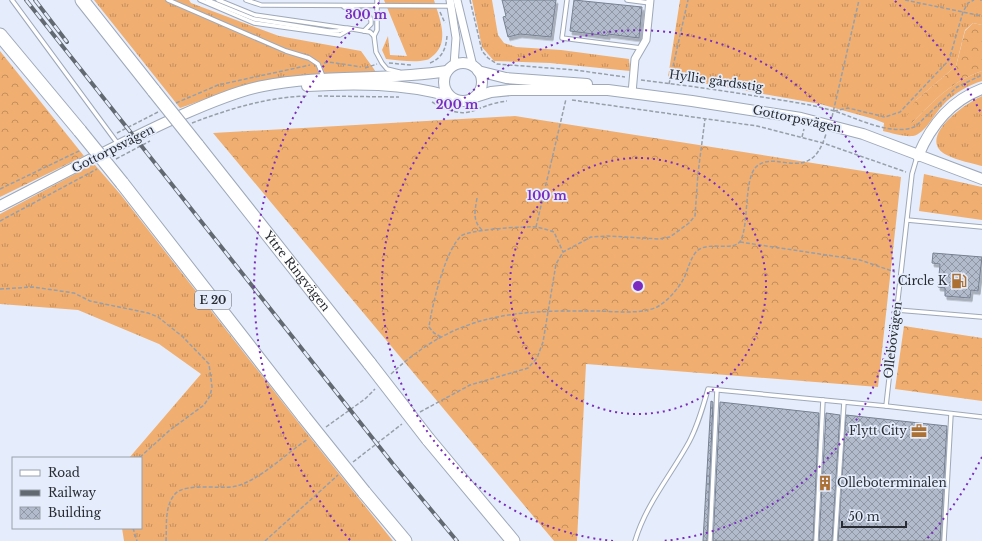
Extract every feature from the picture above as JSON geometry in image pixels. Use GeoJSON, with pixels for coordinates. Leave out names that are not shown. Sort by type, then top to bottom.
{"type":"FeatureCollection","features":[{"type":"Feature","properties":{"kind":"highway","name":"Yttre Ringvägen"},"geometry":{"type":"LineString","coordinates":[[82,0],[428,439],[514,541]]}},
{"type":"Feature","properties":{"kind":"highway","name":"E 20"},"geometry":{"type":"LineString","coordinates":[[0,35],[122,183],[304,417],[405,541]]}},
{"type":"Feature","properties":{"kind":"street"},"geometry":{"type":"LineString","coordinates":[[632,93],[635,59],[646,40],[650,1]]}},
{"type":"Feature","properties":{"kind":"street"},"geometry":{"type":"LineString","coordinates":[[449,96],[444,84],[451,68],[456,38],[454,3]]}},
{"type":"Feature","properties":{"kind":"street"},"geometry":{"type":"LineString","coordinates":[[454,3],[482,85],[475,97]]}},
{"type":"Feature","properties":{"kind":"street","name":"Gottorpsvägen"},"geometry":{"type":"LineString","coordinates":[[0,206],[168,121],[228,97],[325,82],[408,75],[451,68],[467,63],[476,68],[506,78],[571,82],[608,90]]}},
{"type":"Feature","properties":{"kind":"street","name":"Gottorpsvägen"},"geometry":{"type":"LineString","coordinates":[[325,82],[416,88],[449,96],[462,101],[491,92],[511,90],[608,90],[692,100],[801,118],[863,134],[918,156],[982,178]]}},
{"type":"Feature","properties":{"kind":"street"},"geometry":{"type":"LineString","coordinates":[[918,156],[935,123],[962,98],[982,89]]}},
{"type":"Feature","properties":{"kind":"lane"},"geometry":{"type":"LineString","coordinates":[[12,0],[118,145]]}},
{"type":"Feature","properties":{"kind":"lane"},"geometry":{"type":"LineString","coordinates":[[168,0],[286,51],[309,58],[318,64],[325,82]]}},
{"type":"Feature","properties":{"kind":"lane"},"geometry":{"type":"LineString","coordinates":[[200,0],[238,17],[269,26],[340,36],[348,29]]}},
{"type":"Feature","properties":{"kind":"lane"},"geometry":{"type":"LineString","coordinates":[[208,0],[254,19],[338,31],[348,29]]}},
{"type":"Feature","properties":{"kind":"lane"},"geometry":{"type":"LineString","coordinates":[[218,0],[255,15],[370,32],[374,36],[376,52],[387,69],[408,75]]}},
{"type":"Feature","properties":{"kind":"lane"},"geometry":{"type":"LineString","coordinates":[[246,0],[261,4],[340,6],[438,6],[454,3]]}},
{"type":"Feature","properties":{"kind":"lane"},"geometry":{"type":"LineString","coordinates":[[374,0],[378,6]]}},
{"type":"Feature","properties":{"kind":"lane"},"geometry":{"type":"LineString","coordinates":[[374,36],[378,30],[377,0]]}},
{"type":"Feature","properties":{"kind":"lane"},"geometry":{"type":"LineString","coordinates":[[566,0],[562,38],[641,48]]}},
{"type":"Feature","properties":{"kind":"lane"},"geometry":{"type":"LineString","coordinates":[[627,0],[650,1]]}},
{"type":"Feature","properties":{"kind":"lane"},"geometry":{"type":"LineString","coordinates":[[340,6],[365,13],[369,16],[371,24],[364,31]]}},
{"type":"Feature","properties":{"kind":"lane","name":"Ollebovägen"},"geometry":{"type":"LineString","coordinates":[[886,406],[912,174],[918,156]]}},
{"type":"Feature","properties":{"kind":"lane"},"geometry":{"type":"LineString","coordinates":[[907,220],[982,227]]}},
{"type":"Feature","properties":{"kind":"lane"},"geometry":{"type":"LineString","coordinates":[[897,310],[982,317]]}},
{"type":"Feature","properties":{"kind":"lane"},"geometry":{"type":"LineString","coordinates":[[635,541],[645,513],[689,442],[700,417],[708,390],[886,406],[982,417]]}},
{"type":"Feature","properties":{"kind":"lane"},"geometry":{"type":"LineString","coordinates":[[710,541],[717,390]]}},
{"type":"Feature","properties":{"kind":"lane"},"geometry":{"type":"LineString","coordinates":[[816,541],[823,400]]}},
{"type":"Feature","properties":{"kind":"lane"},"geometry":{"type":"LineString","coordinates":[[835,541],[844,402]]}},
{"type":"Feature","properties":{"kind":"lane"},"geometry":{"type":"LineString","coordinates":[[944,541],[951,414]]}},
{"type":"Feature","properties":{"kind":"path","name":"Hyllie gårdsstig"},"geometry":{"type":"LineString","coordinates":[[470,0],[482,51],[488,58],[497,64],[575,70],[729,92],[834,111],[880,126],[900,130],[910,129],[916,126],[957,87],[982,75]]}},
{"type":"Feature","properties":{"kind":"path"},"geometry":{"type":"LineString","coordinates":[[669,84],[688,0]]}},
{"type":"Feature","properties":{"kind":"path"},"geometry":{"type":"LineString","coordinates":[[859,0],[834,111],[848,108],[885,117],[900,112],[949,60],[963,12],[968,2],[974,0]]}},
{"type":"Feature","properties":{"kind":"path"},"geometry":{"type":"LineString","coordinates":[[905,0],[982,16]]}},
{"type":"Feature","properties":{"kind":"path"},"geometry":{"type":"LineString","coordinates":[[438,6],[447,26]]}},
{"type":"Feature","properties":{"kind":"path"},"geometry":{"type":"LineString","coordinates":[[447,32],[447,38]]}},
{"type":"Feature","properties":{"kind":"path"},"geometry":{"type":"LineString","coordinates":[[559,99],[757,126],[823,143],[912,174]]}},
{"type":"Feature","properties":{"kind":"path"},"geometry":{"type":"LineString","coordinates":[[536,227],[566,99]]}},
{"type":"Feature","properties":{"kind":"path"},"geometry":{"type":"LineString","coordinates":[[431,102],[449,111],[463,114],[475,111],[493,102],[511,100]]}},
{"type":"Feature","properties":{"kind":"path"},"geometry":{"type":"LineString","coordinates":[[414,416],[432,404],[470,385],[528,368],[537,358],[543,342],[556,264],[563,252],[591,237],[608,236],[635,239],[670,237],[689,224],[695,216],[698,173],[705,119]]}},
{"type":"Feature","properties":{"kind":"path"},"geometry":{"type":"LineString","coordinates":[[856,124],[858,119]]}},
{"type":"Feature","properties":{"kind":"path"},"geometry":{"type":"LineString","coordinates":[[802,138],[804,129]]}},
{"type":"Feature","properties":{"kind":"path"},"geometry":{"type":"LineString","coordinates":[[391,374],[415,354],[441,337],[490,317],[548,310],[641,311],[657,307],[669,298],[683,279],[697,251],[709,245],[732,247],[740,242],[744,232],[751,177],[755,168],[764,161],[800,163],[810,160],[823,143]]}},
{"type":"Feature","properties":{"kind":"path"},"geometry":{"type":"LineString","coordinates":[[477,198],[474,214],[477,224],[482,230]]}},
{"type":"Feature","properties":{"kind":"path"},"geometry":{"type":"LineString","coordinates":[[441,337],[434,333],[429,327],[438,284],[455,243],[462,234],[482,230],[536,227],[554,232],[563,252]]}},
{"type":"Feature","properties":{"kind":"path"},"geometry":{"type":"LineString","coordinates":[[740,242],[860,260],[901,274]]}},
{"type":"Feature","properties":{"kind":"path"},"geometry":{"type":"LineString","coordinates":[[0,289],[33,287],[74,293],[90,302],[148,313],[158,317],[198,351],[209,364],[212,387],[210,396],[204,405],[170,430],[140,457]]}},
{"type":"Feature","properties":{"kind":"path"},"geometry":{"type":"LineString","coordinates":[[321,430],[365,399],[375,389]]}},
{"type":"Feature","properties":{"kind":"path"},"geometry":{"type":"LineString","coordinates":[[351,464],[402,424]]}},
{"type":"Feature","properties":{"kind":"path"},"geometry":{"type":"LineString","coordinates":[[166,541],[168,504],[176,493],[186,488],[221,488],[238,486],[263,472],[310,438]]}},
{"type":"Feature","properties":{"kind":"path"},"geometry":{"type":"LineString","coordinates":[[266,541],[340,473]]}},
{"type":"Feature","properties":{"kind":"path"},"geometry":{"type":"LineString","coordinates":[[133,529],[137,541]]}},
{"type":"Feature","properties":{"kind":"green space"},"geometry":{"type":"Polygon","coordinates":[[[94,0],[189,0],[191,3],[279,36],[361,51],[376,72],[371,74],[340,73],[310,75],[226,92],[180,108],[94,0]]]}},
{"type":"Feature","properties":{"kind":"green space"},"geometry":{"type":"Polygon","coordinates":[[[384,0],[434,0],[442,29],[442,36],[439,49],[428,60],[406,61],[386,59],[382,50],[388,36],[390,55],[407,56],[384,0]]]}},
{"type":"Feature","properties":{"kind":"green space"},"geometry":{"type":"Polygon","coordinates":[[[472,0],[492,0],[498,35],[504,43],[516,47],[561,50],[629,59],[630,71],[550,63],[494,61],[482,47],[472,0]]]}},
{"type":"Feature","properties":{"kind":"green space"},"geometry":{"type":"Polygon","coordinates":[[[680,0],[982,0],[982,25],[973,23],[965,30],[956,66],[916,100],[912,123],[928,106],[952,86],[982,71],[982,81],[966,87],[951,97],[922,131],[913,136],[909,136],[883,131],[884,123],[874,119],[820,104],[668,77],[680,0]]]}},
{"type":"Feature","properties":{"kind":"green space"},"geometry":{"type":"Polygon","coordinates":[[[973,23],[982,25],[982,71],[952,86],[936,99],[912,123],[904,121],[916,100],[956,66],[965,31],[973,23]]]}},
{"type":"Feature","properties":{"kind":"green space"},"geometry":{"type":"Polygon","coordinates":[[[0,51],[84,156],[0,197],[0,51]]]}},
{"type":"Feature","properties":{"kind":"green space"},"geometry":{"type":"Polygon","coordinates":[[[982,96],[982,166],[947,155],[939,149],[937,142],[938,134],[943,125],[959,110],[982,96]]]}},
{"type":"Feature","properties":{"kind":"green space"},"geometry":{"type":"Polygon","coordinates":[[[515,116],[901,177],[878,387],[586,364],[577,541],[554,541],[213,133],[515,116]]]}},
{"type":"Feature","properties":{"kind":"green space"},"geometry":{"type":"Polygon","coordinates":[[[92,165],[95,165],[121,195],[393,541],[124,541],[122,529],[142,529],[142,457],[130,457],[201,374],[159,344],[78,310],[0,304],[0,214],[92,165]]]}},
{"type":"Feature","properties":{"kind":"green space"},"geometry":{"type":"Polygon","coordinates":[[[924,174],[982,187],[982,220],[919,211],[924,174]]]}},
{"type":"Feature","properties":{"kind":"green space"},"geometry":{"type":"Polygon","coordinates":[[[904,326],[982,338],[982,401],[895,389],[904,326]]]}},
{"type":"Feature","properties":{"kind":"building"},"geometry":{"type":"Polygon","coordinates":[[[502,0],[556,0],[551,37],[520,34],[508,37],[503,17],[506,16],[502,0]]]}},
{"type":"Feature","properties":{"kind":"building"},"geometry":{"type":"Polygon","coordinates":[[[574,0],[642,7],[639,38],[570,31],[574,0]]]}},
{"type":"Feature","properties":{"kind":"building"},"geometry":{"type":"Polygon","coordinates":[[[933,253],[982,257],[978,291],[971,290],[970,298],[945,296],[945,288],[938,287],[940,264],[932,263],[933,253]]]}},
{"type":"Feature","properties":{"kind":"building"},"geometry":{"type":"Polygon","coordinates":[[[711,401],[713,402],[707,541],[703,541],[711,401]]]}},
{"type":"Feature","properties":{"kind":"building"},"geometry":{"type":"Polygon","coordinates":[[[720,402],[819,413],[813,541],[713,541],[720,402]]]}},
{"type":"Feature","properties":{"kind":"building"},"geometry":{"type":"Polygon","coordinates":[[[826,413],[840,415],[832,541],[819,541],[826,413]]]}},
{"type":"Feature","properties":{"kind":"building"},"geometry":{"type":"Polygon","coordinates":[[[846,415],[947,426],[940,541],[838,541],[846,415]]]}},
{"type":"Feature","properties":{"kind":"railway"},"geometry":{"type":"LineString","coordinates":[[26,0],[393,464],[457,541]]}},
{"type":"Feature","properties":{"kind":"railway"},"geometry":{"type":"LineString","coordinates":[[35,0],[67,42]]}},
{"type":"Feature","properties":{"kind":"place","name":"Circle K"},"geometry":{"type":"Point","coordinates":[959,281]}},
{"type":"Feature","properties":{"kind":"place","name":"Flytt City"},"geometry":{"type":"Point","coordinates":[919,431]}},
{"type":"Feature","properties":{"kind":"place","name":"Olleboterminalen"},"geometry":{"type":"Point","coordinates":[825,483]}}]}
